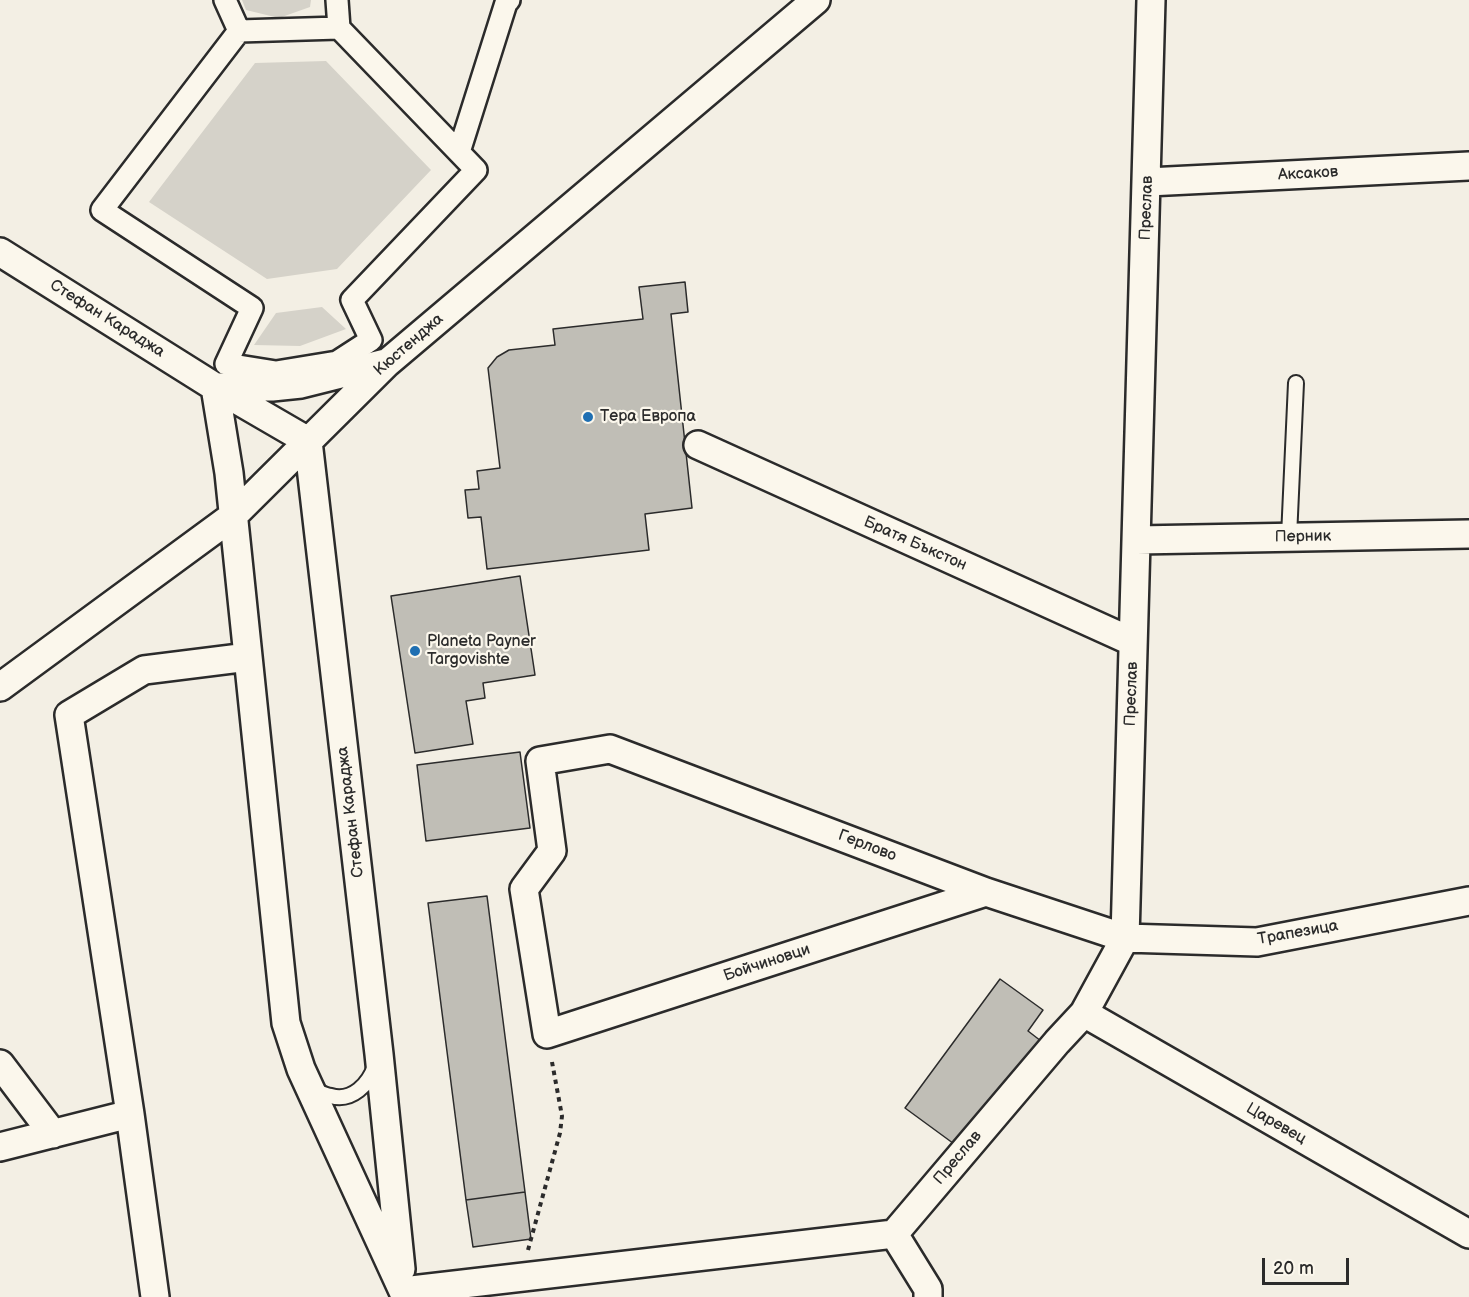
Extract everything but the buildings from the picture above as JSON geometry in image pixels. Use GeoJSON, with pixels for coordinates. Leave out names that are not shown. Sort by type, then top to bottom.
{"type":"FeatureCollection","features":[{"type":"Feature","properties":{"kind":"street"},"geometry":{"type":"LineString","coordinates":[[225,0],[238,31]]}},
{"type":"Feature","properties":{"kind":"street"},"geometry":{"type":"LineString","coordinates":[[238,31],[102,210],[252,308],[226,364],[276,372],[337,362],[371,340],[352,300],[476,170],[339,28],[337,0]]}},
{"type":"Feature","properties":{"kind":"street"},"geometry":{"type":"LineString","coordinates":[[459,152],[506,3],[509,0]]}},
{"type":"Feature","properties":{"kind":"street","name":"Кюстенджа"},"geometry":{"type":"LineString","coordinates":[[0,687],[233,516],[387,363],[816,0]]}},
{"type":"Feature","properties":{"kind":"street","name":"Преслав"},"geometry":{"type":"LineString","coordinates":[[894,1234],[1084,1013],[1125,938],[1148,182],[1151,0]]}},
{"type":"Feature","properties":{"kind":"street"},"geometry":{"type":"LineString","coordinates":[[238,31],[339,28]]}},
{"type":"Feature","properties":{"kind":"street","name":"Аксаков"},"geometry":{"type":"LineString","coordinates":[[1148,182],[1469,166]]}},
{"type":"Feature","properties":{"kind":"street","name":"Стефан Караджа"},"geometry":{"type":"LineString","coordinates":[[0,252],[215,387],[308,441],[379,1054],[403,1294]]}},
{"type":"Feature","properties":{"kind":"street"},"geometry":{"type":"LineString","coordinates":[[387,363],[301,384],[273,387],[215,387],[229,473],[286,1023],[301,1069],[403,1294],[521,1277],[894,1234],[931,1294]]}},
{"type":"Feature","properties":{"kind":"street","name":"Братя Бъкстон"},"geometry":{"type":"LineString","coordinates":[[698,445],[1133,642]]}},
{"type":"Feature","properties":{"kind":"street","name":"Перник"},"geometry":{"type":"LineString","coordinates":[[1137,540],[1469,534]]}},
{"type":"Feature","properties":{"kind":"street"},"geometry":{"type":"LineString","coordinates":[[155,1297],[130,1114],[69,715],[144,670],[248,657]]}},
{"type":"Feature","properties":{"kind":"street","name":"Герлово"},"geometry":{"type":"LineString","coordinates":[[547,1035],[524,889],[552,851],[540,761],[610,749],[986,892],[1125,938]]}},
{"type":"Feature","properties":{"kind":"street","name":"Бойчиновци"},"geometry":{"type":"LineString","coordinates":[[547,1035],[986,892]]}},
{"type":"Feature","properties":{"kind":"street","name":"Трапезица"},"geometry":{"type":"LineString","coordinates":[[1125,938],[1257,942],[1469,901]]}},
{"type":"Feature","properties":{"kind":"street","name":"Царевец"},"geometry":{"type":"LineString","coordinates":[[1084,1013],[1469,1234]]}},
{"type":"Feature","properties":{"kind":"street"},"geometry":{"type":"LineString","coordinates":[[0,1064],[53,1134]]}},
{"type":"Feature","properties":{"kind":"street"},"geometry":{"type":"LineString","coordinates":[[0,1147],[130,1114]]}},
{"type":"Feature","properties":{"kind":"lane"},"geometry":{"type":"LineString","coordinates":[[1289,537],[1296,383]]}},
{"type":"Feature","properties":{"kind":"lane"},"geometry":{"type":"LineString","coordinates":[[310,1088],[332,1097],[348,1096],[361,1089],[372,1076],[379,1054]]}},
{"type":"Feature","properties":{"kind":"path"},"geometry":{"type":"LineString","coordinates":[[521,1277],[560,1133],[562,1116],[547,1035]]}},
{"type":"Feature","properties":{"kind":"shaded area"},"geometry":{"type":"Polygon","coordinates":[[[242,0],[311,0],[310,7],[279,18],[246,10],[242,0]]]}},
{"type":"Feature","properties":{"kind":"shaded area"},"geometry":{"type":"Polygon","coordinates":[[[326,61],[431,170],[337,269],[267,279],[149,202],[255,63],[326,61]]]}},
{"type":"Feature","properties":{"kind":"shaded area"},"geometry":{"type":"Polygon","coordinates":[[[322,307],[346,329],[300,346],[254,345],[276,313],[322,307]]]}},
{"type":"Feature","properties":{"kind":"place","name":"Тера Европа"},"geometry":{"type":"Point","coordinates":[588,417]}},
{"type":"Feature","properties":{"kind":"place","name":"Planeta Payner Targovishte"},"geometry":{"type":"Point","coordinates":[415,651]}}]}
